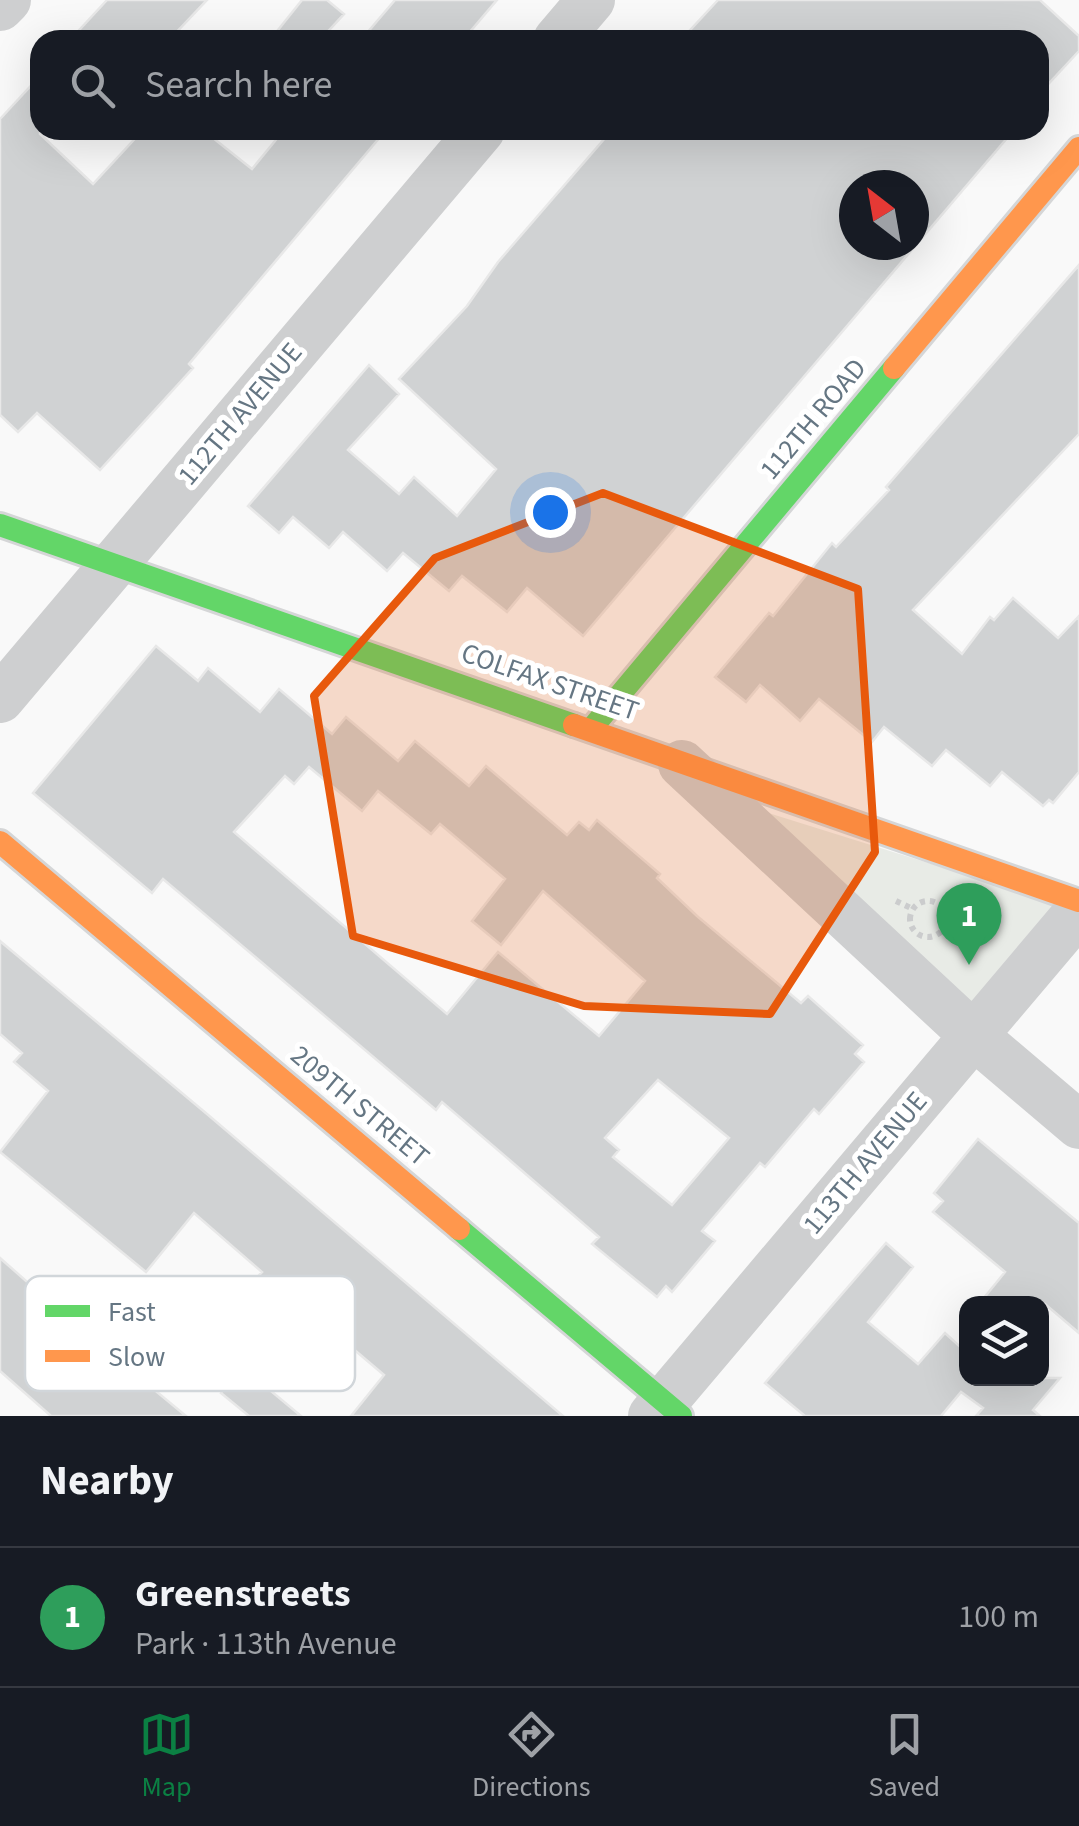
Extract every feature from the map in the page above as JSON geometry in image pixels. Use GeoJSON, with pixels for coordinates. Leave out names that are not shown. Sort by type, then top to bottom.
{"type":"FeatureCollection","features":[{"type":"Feature","properties":{"kind":"street"},"geometry":{"type":"LineString","coordinates":[[0,7],[7,0]]}},
{"type":"Feature","properties":{"kind":"street"},"geometry":{"type":"LineString","coordinates":[[566,30],[591,0]]}},
{"type":"Feature","properties":{"kind":"street","name":"112TH AVENUE"},"geometry":{"type":"LineString","coordinates":[[0,699],[473,140]]}},
{"type":"Feature","properties":{"kind":"street","name":"112TH ROAD"},"geometry":{"type":"LineString","coordinates":[[592,728],[1079,148]]}},
{"type":"Feature","properties":{"kind":"street","name":"COLFAX STREET"},"geometry":{"type":"LineString","coordinates":[[0,524],[1079,901]]}},
{"type":"Feature","properties":{"kind":"street"},"geometry":{"type":"LineString","coordinates":[[676,759],[973,1035],[1079,1124]]}},
{"type":"Feature","properties":{"kind":"street","name":"209TH STREET"},"geometry":{"type":"LineString","coordinates":[[0,842],[665,1411]]}},
{"type":"Feature","properties":{"kind":"street","name":"113TH AVENUE"},"geometry":{"type":"LineString","coordinates":[[665,1411],[1079,910]]}},
{"type":"Feature","properties":{"kind":"path"},"geometry":{"type":"LineString","coordinates":[[922,902],[938,904],[945,912],[943,929],[933,936],[921,935],[912,927],[913,910],[922,902]]}},
{"type":"Feature","properties":{"kind":"path"},"geometry":{"type":"LineString","coordinates":[[943,929],[977,950]]}},
{"type":"Feature","properties":{"kind":"highlighted area"},"geometry":{"type":"Polygon","coordinates":[[[603,493],[858,589],[875,852],[770,1014],[584,1006],[353,936],[314,696],[435,558],[603,493]]]}},
{"type":"Feature","properties":{"kind":"shaded area"},"geometry":{"type":"Polygon","coordinates":[[[746,806],[1072,908],[976,1023],[746,806]]]}},
{"type":"Feature","properties":{"kind":"building"},"geometry":{"type":"Polygon","coordinates":[[[107,0],[207,0],[178,30],[79,30],[107,0]]]}},
{"type":"Feature","properties":{"kind":"building"},"geometry":{"type":"Polygon","coordinates":[[[302,0],[327,0],[344,14],[329,30],[278,30],[302,0]]]}},
{"type":"Feature","properties":{"kind":"building"},"geometry":{"type":"Polygon","coordinates":[[[395,0],[497,0],[472,30],[370,30],[395,0]]]}},
{"type":"Feature","properties":{"kind":"building"},"geometry":{"type":"Polygon","coordinates":[[[718,0],[1040,0],[1079,36],[1079,51],[1049,83],[1049,30],[690,30],[718,0]]]}},
{"type":"Feature","properties":{"kind":"building"},"geometry":{"type":"Polygon","coordinates":[[[30,87],[30,140],[46,140],[93,184],[134,140],[216,140],[252,169],[276,140],[378,140],[189,364],[193,368],[100,470],[37,413],[18,432],[0,415],[0,119],[30,87]]]}},
{"type":"Feature","properties":{"kind":"building"},"geometry":{"type":"Polygon","coordinates":[[[603,140],[1005,140],[929,230],[929,170],[839,170],[839,260],[903,260],[583,636],[527,588],[507,612],[462,576],[449,591],[403,553],[387,571],[343,532],[329,548],[293,517],[279,533],[248,506],[369,365],[399,394],[348,450],[399,494],[414,477],[457,516],[496,469],[399,379],[467,306],[498,262],[603,140]]]}},
{"type":"Feature","properties":{"kind":"building"},"geometry":{"type":"Polygon","coordinates":[[[1079,265],[1079,434],[913,610],[962,654],[990,617],[994,620],[1013,598],[1058,638],[1079,616],[1079,772],[1053,803],[1049,800],[1043,806],[1002,772],[990,786],[946,750],[932,766],[884,727],[872,742],[819,699],[800,721],[760,685],[746,702],[715,677],[769,613],[773,616],[832,543],[836,547],[889,490],[886,487],[1079,265]]]}},
{"type":"Feature","properties":{"kind":"building"},"geometry":{"type":"Polygon","coordinates":[[[156,646],[198,681],[208,668],[260,712],[279,689],[332,734],[346,717],[398,761],[415,741],[469,786],[486,766],[567,835],[579,822],[589,830],[597,820],[660,874],[657,878],[697,916],[801,1003],[808,996],[863,1045],[855,1054],[864,1062],[819,1114],[814,1109],[765,1167],[760,1163],[702,1231],[715,1241],[672,1292],[666,1286],[657,1297],[592,1244],[599,1237],[442,1102],[436,1110],[163,879],[152,893],[33,793],[156,646]],[[309,767],[294,784],[285,776],[234,832],[447,1014],[498,952],[599,1036],[645,981],[543,891],[501,945],[472,921],[505,879],[440,824],[431,834],[378,791],[362,811],[309,767]],[[658,1080],[605,1138],[619,1150],[613,1157],[672,1205],[729,1138],[658,1080]]]}},
{"type":"Feature","properties":{"kind":"building"},"geometry":{"type":"Polygon","coordinates":[[[0,941],[563,1416],[351,1416],[384,1375],[355,1350],[355,1276],[258,1276],[262,1272],[194,1213],[146,1272],[0,1152],[48,1091],[14,1062],[22,1053],[0,1034],[0,941]]]}},
{"type":"Feature","properties":{"kind":"building"},"geometry":{"type":"Polygon","coordinates":[[[978,1139],[1079,1223],[1079,1333],[1049,1307],[1049,1296],[986,1296],[1005,1272],[933,1212],[943,1201],[934,1193],[978,1139]]]}},
{"type":"Feature","properties":{"kind":"building"},"geometry":{"type":"Polygon","coordinates":[[[886,1243],[913,1267],[868,1322],[918,1364],[945,1333],[959,1346],[959,1386],[1049,1386],[1049,1378],[1060,1378],[1033,1410],[1040,1416],[976,1416],[983,1408],[961,1392],[941,1416],[805,1416],[765,1383],[886,1243]]]}},
{"type":"Feature","properties":{"kind":"building"},"geometry":{"type":"Polygon","coordinates":[[[0,1258],[25,1280],[25,1391],[156,1391],[186,1416],[51,1416],[0,1371],[0,1258]]]}},
{"type":"Feature","properties":{"kind":"building"},"geometry":{"type":"Polygon","coordinates":[[[271,1391],[301,1416],[249,1416],[221,1393],[271,1391]]]}},
{"type":"Feature","properties":{"kind":"traffic: fast"},"geometry":{"type":"LineString","coordinates":[[592,728],[894,368]]}},
{"type":"Feature","properties":{"kind":"traffic: fast"},"geometry":{"type":"LineString","coordinates":[[0,525],[574,725]]}},
{"type":"Feature","properties":{"kind":"traffic: fast"},"geometry":{"type":"LineString","coordinates":[[459,1229],[681,1416]]}},
{"type":"Feature","properties":{"kind":"traffic: slow"},"geometry":{"type":"LineString","coordinates":[[894,368],[1079,148]]}},
{"type":"Feature","properties":{"kind":"traffic: slow"},"geometry":{"type":"LineString","coordinates":[[574,725],[1079,901]]}},
{"type":"Feature","properties":{"kind":"traffic: slow"},"geometry":{"type":"LineString","coordinates":[[0,842],[459,1229]]}},
{"type":"Feature","properties":{"kind":"place","name":"Greenstreets"},"geometry":{"type":"Point","coordinates":[969,965]}}]}
